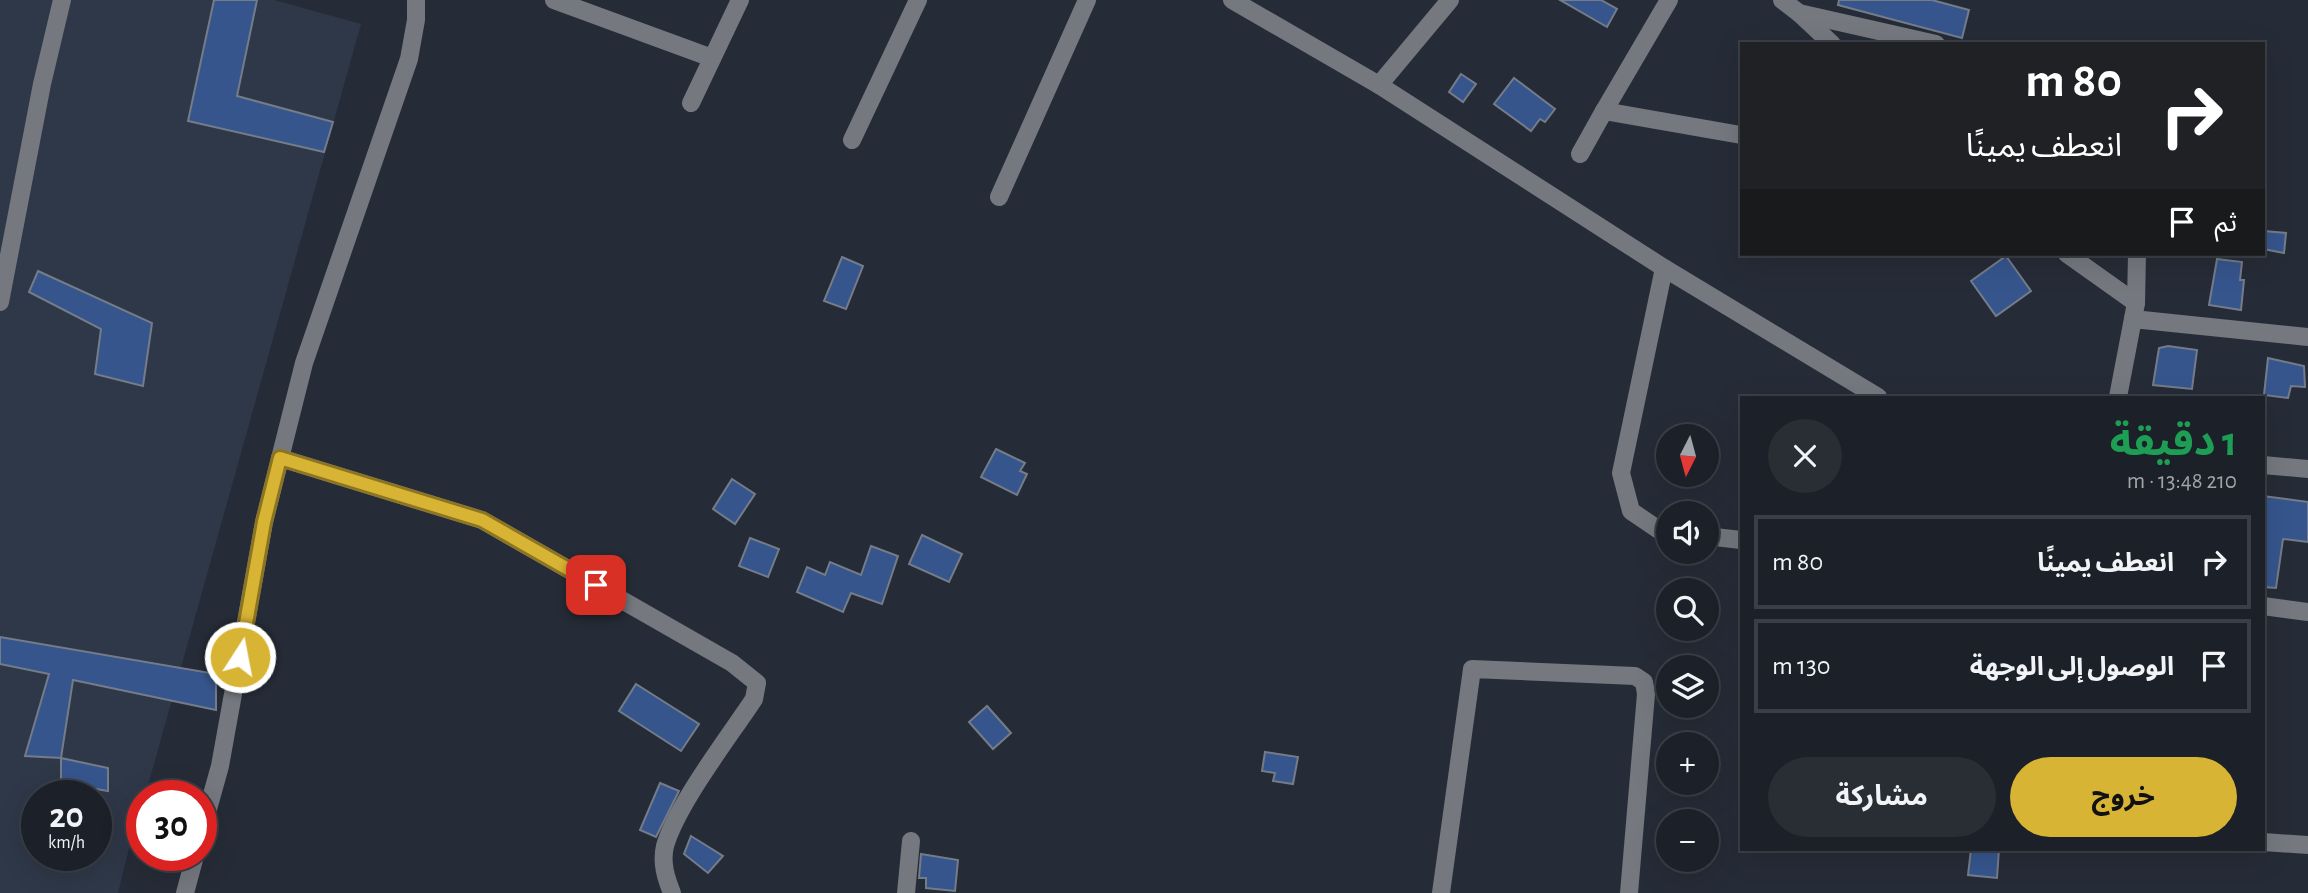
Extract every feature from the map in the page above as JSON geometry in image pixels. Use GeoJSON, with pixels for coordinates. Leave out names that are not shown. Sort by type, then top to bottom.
{"type":"FeatureCollection","features":[{"type":"Feature","properties":{"kind":"street"},"geometry":{"type":"LineString","coordinates":[[0,302],[42,84],[62,0]]}},
{"type":"Feature","properties":{"kind":"street"},"geometry":{"type":"LineString","coordinates":[[216,780],[264,522],[304,363],[409,59],[416,20],[415,0]]}},
{"type":"Feature","properties":{"kind":"street"},"geometry":{"type":"LineString","coordinates":[[554,0],[712,58]]}},
{"type":"Feature","properties":{"kind":"street"},"geometry":{"type":"LineString","coordinates":[[691,103],[740,0]]}},
{"type":"Feature","properties":{"kind":"street"},"geometry":{"type":"LineString","coordinates":[[852,140],[918,0]]}},
{"type":"Feature","properties":{"kind":"street"},"geometry":{"type":"LineString","coordinates":[[999,197],[1087,0]]}},
{"type":"Feature","properties":{"kind":"street"},"geometry":{"type":"LineString","coordinates":[[1232,0],[1379,85],[1664,268],[1876,396]]}},
{"type":"Feature","properties":{"kind":"street"},"geometry":{"type":"LineString","coordinates":[[1379,85],[1450,0]]}},
{"type":"Feature","properties":{"kind":"street"},"geometry":{"type":"LineString","coordinates":[[1580,154],[1669,0]]}},
{"type":"Feature","properties":{"kind":"street"},"geometry":{"type":"LineString","coordinates":[[1782,0],[1830,42]]}},
{"type":"Feature","properties":{"kind":"street"},"geometry":{"type":"LineString","coordinates":[[1799,13],[1927,42]]}},
{"type":"Feature","properties":{"kind":"street"},"geometry":{"type":"LineString","coordinates":[[1604,111],[1740,135]]}},
{"type":"Feature","properties":{"kind":"street"},"geometry":{"type":"LineString","coordinates":[[2069,256],[2134,311],[2308,337]]}},
{"type":"Feature","properties":{"kind":"street"},"geometry":{"type":"LineString","coordinates":[[2118,396],[2134,311],[2137,256]]}},
{"type":"Feature","properties":{"kind":"street"},"geometry":{"type":"LineString","coordinates":[[1656,528],[1631,511],[1621,473],[1664,268]]}},
{"type":"Feature","properties":{"kind":"street"},"geometry":{"type":"LineString","coordinates":[[280,458],[482,520],[732,663],[757,683],[754,699],[679,816],[665,847],[664,872],[672,893]]}},
{"type":"Feature","properties":{"kind":"street"},"geometry":{"type":"LineString","coordinates":[[2265,465],[2308,468]]}},
{"type":"Feature","properties":{"kind":"street"},"geometry":{"type":"LineString","coordinates":[[1719,537],[1740,540]]}},
{"type":"Feature","properties":{"kind":"street"},"geometry":{"type":"LineString","coordinates":[[2265,606],[2308,612]]}},
{"type":"Feature","properties":{"kind":"street"},"geometry":{"type":"LineString","coordinates":[[1441,893],[1472,669],[1635,676],[1644,682],[1646,694],[1629,893]]}},
{"type":"Feature","properties":{"kind":"street"},"geometry":{"type":"LineString","coordinates":[[906,893],[911,841]]}},
{"type":"Feature","properties":{"kind":"street"},"geometry":{"type":"LineString","coordinates":[[2265,842],[2308,845]]}},
{"type":"Feature","properties":{"kind":"street"},"geometry":{"type":"LineString","coordinates":[[185,893],[191,871]]}},
{"type":"Feature","properties":{"kind":"shaded area"},"geometry":{"type":"Polygon","coordinates":[[[0,0],[274,0],[361,24],[149,780],[126,780],[126,861],[118,893],[0,893],[0,0]]]}},
{"type":"Feature","properties":{"kind":"building"},"geometry":{"type":"Polygon","coordinates":[[[214,0],[257,0],[237,96],[333,122],[324,152],[188,121],[214,0]]]}},
{"type":"Feature","properties":{"kind":"building"},"geometry":{"type":"Polygon","coordinates":[[[1560,0],[1601,0],[1617,9],[1607,27],[1560,0]]]}},
{"type":"Feature","properties":{"kind":"building"},"geometry":{"type":"Polygon","coordinates":[[[1839,0],[1932,0],[1969,10],[1962,38],[1838,5],[1839,0]]]}},
{"type":"Feature","properties":{"kind":"building"},"geometry":{"type":"Polygon","coordinates":[[[1461,74],[1476,84],[1463,102],[1449,92],[1461,74]]]}},
{"type":"Feature","properties":{"kind":"building"},"geometry":{"type":"Polygon","coordinates":[[[1514,78],[1555,109],[1545,122],[1540,119],[1531,131],[1494,104],[1514,78]]]}},
{"type":"Feature","properties":{"kind":"building"},"geometry":{"type":"Polygon","coordinates":[[[2265,231],[2286,233],[2284,253],[2265,249],[2265,231]]]}},
{"type":"Feature","properties":{"kind":"building"},"geometry":{"type":"Polygon","coordinates":[[[2006,256],[2031,291],[1996,316],[1971,281],[2006,256]]]}},
{"type":"Feature","properties":{"kind":"building"},"geometry":{"type":"Polygon","coordinates":[[[842,257],[863,266],[846,309],[824,301],[842,257]]]}},
{"type":"Feature","properties":{"kind":"building"},"geometry":{"type":"Polygon","coordinates":[[[2217,259],[2242,262],[2240,280],[2244,280],[2241,310],[2209,305],[2217,259]]]}},
{"type":"Feature","properties":{"kind":"building"},"geometry":{"type":"Polygon","coordinates":[[[38,271],[152,323],[143,386],[95,374],[101,329],[29,292],[38,271]]]}},
{"type":"Feature","properties":{"kind":"building"},"geometry":{"type":"Polygon","coordinates":[[[2168,346],[2197,350],[2192,389],[2153,385],[2159,348],[2168,346]]]}},
{"type":"Feature","properties":{"kind":"building"},"geometry":{"type":"Polygon","coordinates":[[[2268,358],[2304,366],[2305,387],[2291,386],[2288,398],[2264,395],[2268,358]]]}},
{"type":"Feature","properties":{"kind":"building"},"geometry":{"type":"Polygon","coordinates":[[[996,449],[1025,463],[1020,471],[1027,474],[1017,495],[981,477],[996,449]]]}},
{"type":"Feature","properties":{"kind":"building"},"geometry":{"type":"Polygon","coordinates":[[[732,479],[755,494],[735,524],[713,509],[732,479]]]}},
{"type":"Feature","properties":{"kind":"building"},"geometry":{"type":"Polygon","coordinates":[[[2265,496],[2308,502],[2308,542],[2283,539],[2276,588],[2265,587],[2265,496]]]}},
{"type":"Feature","properties":{"kind":"building"},"geometry":{"type":"Polygon","coordinates":[[[922,535],[962,554],[949,582],[909,564],[922,535]]]}},
{"type":"Feature","properties":{"kind":"building"},"geometry":{"type":"Polygon","coordinates":[[[750,538],[779,549],[768,577],[739,566],[750,538]]]}},
{"type":"Feature","properties":{"kind":"building"},"geometry":{"type":"Polygon","coordinates":[[[871,546],[898,556],[882,604],[851,593],[843,612],[797,592],[807,567],[825,575],[830,562],[861,575],[871,546]]]}},
{"type":"Feature","properties":{"kind":"building"},"geometry":{"type":"Polygon","coordinates":[[[0,637],[216,674],[216,710],[73,680],[61,758],[25,756],[49,674],[0,664],[0,637]]]}},
{"type":"Feature","properties":{"kind":"building"},"geometry":{"type":"Polygon","coordinates":[[[636,684],[699,724],[681,751],[619,711],[636,684]]]}},
{"type":"Feature","properties":{"kind":"building"},"geometry":{"type":"Polygon","coordinates":[[[987,706],[1011,733],[993,749],[969,722],[987,706]]]}},
{"type":"Feature","properties":{"kind":"building"},"geometry":{"type":"Polygon","coordinates":[[[1265,752],[1298,757],[1293,784],[1273,781],[1275,773],[1262,771],[1265,752]]]}},
{"type":"Feature","properties":{"kind":"building"},"geometry":{"type":"Polygon","coordinates":[[[61,758],[108,768],[108,780],[61,780],[61,758]]]}},
{"type":"Feature","properties":{"kind":"building"},"geometry":{"type":"Polygon","coordinates":[[[660,783],[679,791],[656,837],[640,830],[660,783]]]}},
{"type":"Feature","properties":{"kind":"building"},"geometry":{"type":"Polygon","coordinates":[[[691,836],[723,856],[708,873],[684,854],[691,836]]]}},
{"type":"Feature","properties":{"kind":"building"},"geometry":{"type":"Polygon","coordinates":[[[1971,851],[1999,851],[1997,878],[1968,875],[1971,851]]]}},
{"type":"Feature","properties":{"kind":"building"},"geometry":{"type":"Polygon","coordinates":[[[921,854],[958,860],[955,891],[926,888],[926,878],[919,878],[921,854]]]}},
{"type":"Feature","properties":{"kind":"route"},"geometry":{"type":"LineString","coordinates":[[240,657],[264,522],[280,458],[482,520],[596,585]]}}]}
